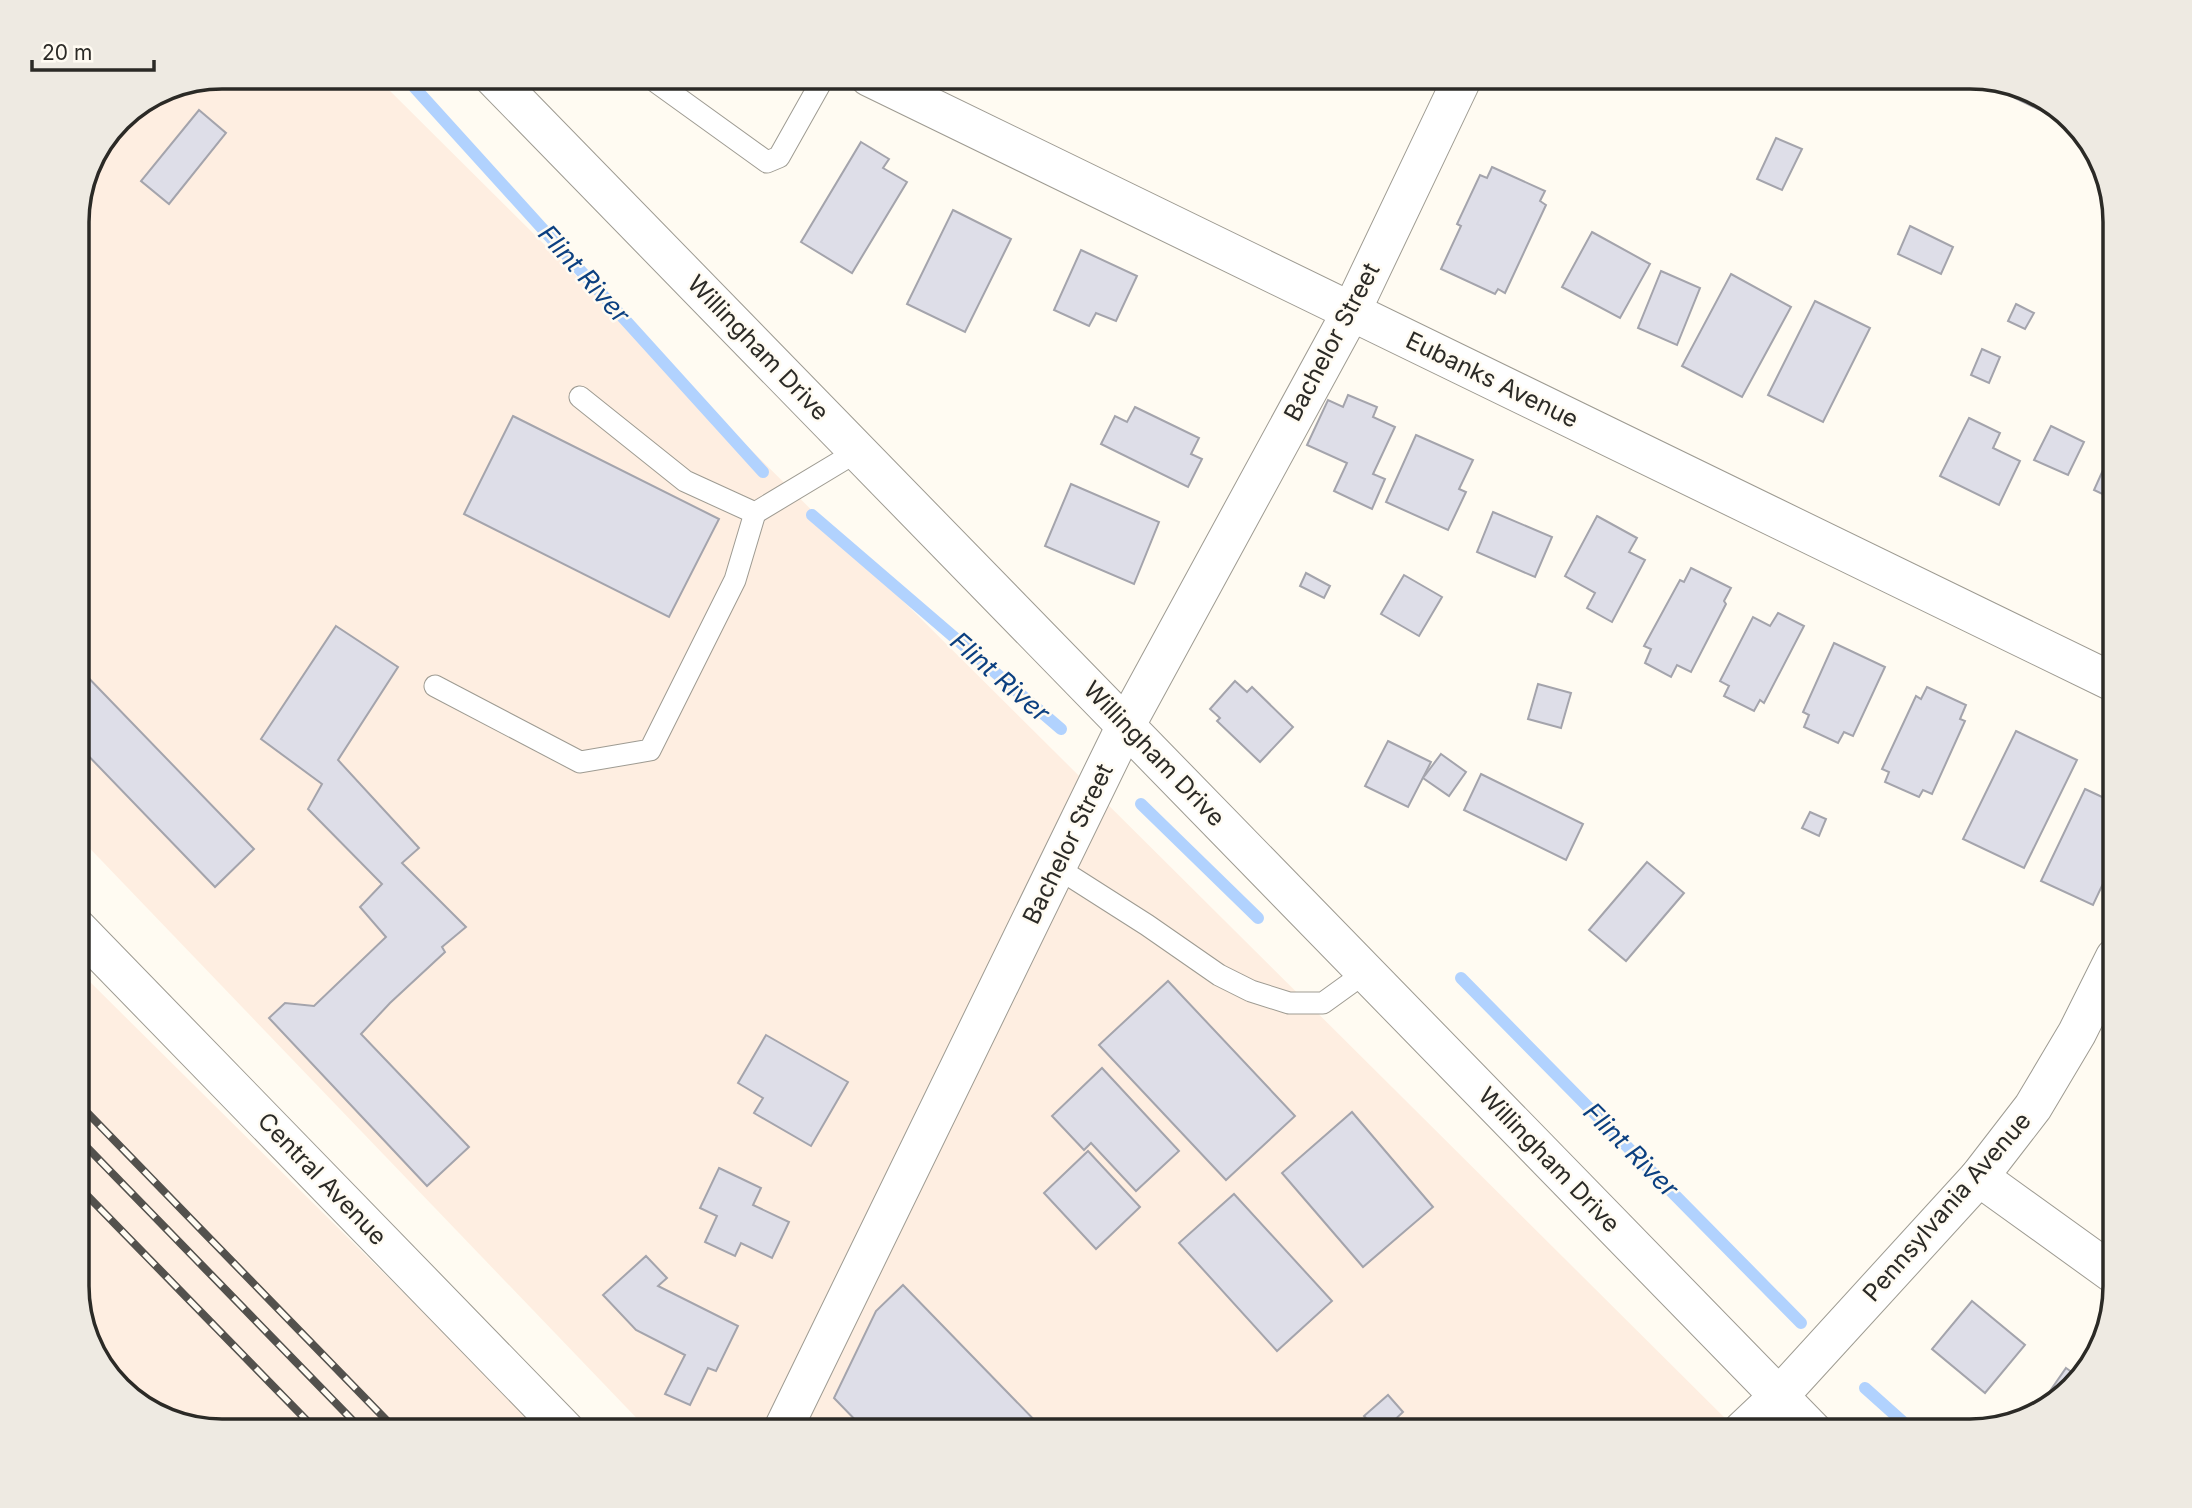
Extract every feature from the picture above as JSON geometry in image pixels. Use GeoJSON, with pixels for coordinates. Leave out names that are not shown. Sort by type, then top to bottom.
{"type":"FeatureCollection","features":[{"type":"Feature","properties":{"kind":"street","name":"Bachelor Street"},"geometry":{"type":"LineString","coordinates":[[788,1419],[1126,725],[1351,312],[1457,89]]}},
{"type":"Feature","properties":{"kind":"street","name":"Willingham Drive"},"geometry":{"type":"LineString","coordinates":[[506,90],[1801,1419]]}},
{"type":"Feature","properties":{"kind":"street","name":"Eubanks Avenue"},"geometry":{"type":"LineString","coordinates":[[895,90],[2103,677]]}},
{"type":"Feature","properties":{"kind":"street","name":"Central Avenue"},"geometry":{"type":"LineString","coordinates":[[90,941],[554,1419]]}},
{"type":"Feature","properties":{"kind":"street","name":"Pennsylvania Avenue"},"geometry":{"type":"LineString","coordinates":[[1755,1419],[1779,1396],[1979,1177],[2033,1107],[2077,1033],[2103,981]]}},
{"type":"Feature","properties":{"kind":"street"},"geometry":{"type":"LineString","coordinates":[[1979,1177],[2103,1266]]}},
{"type":"Feature","properties":{"kind":"lane"},"geometry":{"type":"LineString","coordinates":[[667,90],[767,162],[779,157],[817,90]]}},
{"type":"Feature","properties":{"kind":"lane"},"geometry":{"type":"LineString","coordinates":[[580,397],[685,481],[755,513]]}},
{"type":"Feature","properties":{"kind":"lane"},"geometry":{"type":"LineString","coordinates":[[435,686],[580,762],[650,750],[735,580],[755,513],[858,451]]}},
{"type":"Feature","properties":{"kind":"lane"},"geometry":{"type":"LineString","coordinates":[[1056,867],[1219,975],[1251,991],[1289,1003],[1323,1003],[1366,972]]}},
{"type":"Feature","properties":{"kind":"shaded area"},"geometry":{"type":"Polygon","coordinates":[[[214,90],[389,90],[1726,1419],[637,1419],[90,849],[90,205],[99,171],[117,141],[141,117],[171,99],[214,90]]]}},
{"type":"Feature","properties":{"kind":"shaded area"},"geometry":{"type":"Polygon","coordinates":[[[90,982],[531,1419],[205,1418],[163,1405],[135,1386],[107,1352],[96,1329],[92,1312],[90,982]]]}},
{"type":"Feature","properties":{"kind":"building"},"geometry":{"type":"Polygon","coordinates":[[[2015,98],[2029,103],[2043,111],[2015,98]]]}},
{"type":"Feature","properties":{"kind":"building"},"geometry":{"type":"Polygon","coordinates":[[[199,110],[226,133],[169,204],[141,181],[199,110]]]}},
{"type":"Feature","properties":{"kind":"building"},"geometry":{"type":"Polygon","coordinates":[[[1776,138],[1802,149],[1782,190],[1757,179],[1776,138]]]}},
{"type":"Feature","properties":{"kind":"building"},"geometry":{"type":"Polygon","coordinates":[[[861,142],[889,159],[883,168],[907,182],[852,273],[801,242],[861,142]]]}},
{"type":"Feature","properties":{"kind":"building"},"geometry":{"type":"Polygon","coordinates":[[[1492,167],[1545,191],[1540,201],[1546,205],[1505,293],[1498,289],[1495,294],[1441,269],[1461,226],[1457,224],[1480,175],[1487,178],[1492,167]]]}},
{"type":"Feature","properties":{"kind":"building"},"geometry":{"type":"Polygon","coordinates":[[[953,210],[1011,239],[965,332],[907,304],[953,210]]]}},
{"type":"Feature","properties":{"kind":"building"},"geometry":{"type":"Polygon","coordinates":[[[1910,226],[1953,247],[1941,274],[1898,254],[1910,226]]]}},
{"type":"Feature","properties":{"kind":"building"},"geometry":{"type":"Polygon","coordinates":[[[1592,232],[1650,264],[1620,318],[1562,287],[1592,232]]]}},
{"type":"Feature","properties":{"kind":"building"},"geometry":{"type":"Polygon","coordinates":[[[1081,250],[1137,276],[1116,321],[1096,313],[1089,326],[1054,310],[1081,250]]]}},
{"type":"Feature","properties":{"kind":"building"},"geometry":{"type":"Polygon","coordinates":[[[1661,271],[1700,288],[1677,345],[1638,328],[1661,271]]]}},
{"type":"Feature","properties":{"kind":"building"},"geometry":{"type":"Polygon","coordinates":[[[1731,274],[1791,307],[1742,397],[1682,366],[1731,274]]]}},
{"type":"Feature","properties":{"kind":"building"},"geometry":{"type":"Polygon","coordinates":[[[1815,301],[1870,328],[1823,422],[1768,395],[1815,301]]]}},
{"type":"Feature","properties":{"kind":"building"},"geometry":{"type":"Polygon","coordinates":[[[2016,304],[2034,313],[2025,329],[2008,321],[2016,304]]]}},
{"type":"Feature","properties":{"kind":"building"},"geometry":{"type":"Polygon","coordinates":[[[1982,349],[2000,357],[1989,383],[1971,375],[1982,349]]]}},
{"type":"Feature","properties":{"kind":"building"},"geometry":{"type":"Polygon","coordinates":[[[1348,395],[1377,407],[1373,417],[1395,427],[1373,474],[1385,479],[1372,509],[1334,491],[1347,463],[1307,445],[1328,400],[1343,407],[1348,395]]]}},
{"type":"Feature","properties":{"kind":"building"},"geometry":{"type":"Polygon","coordinates":[[[1135,407],[1199,438],[1191,454],[1202,459],[1188,487],[1101,444],[1115,416],[1127,422],[1135,407]]]}},
{"type":"Feature","properties":{"kind":"building"},"geometry":{"type":"Polygon","coordinates":[[[513,416],[719,519],[669,617],[464,514],[513,416]]]}},
{"type":"Feature","properties":{"kind":"building"},"geometry":{"type":"Polygon","coordinates":[[[1969,418],[2000,433],[1993,448],[2020,461],[1999,505],[1940,476],[1969,418]]]}},
{"type":"Feature","properties":{"kind":"building"},"geometry":{"type":"Polygon","coordinates":[[[2051,426],[2084,442],[2068,475],[2034,460],[2051,426]]]}},
{"type":"Feature","properties":{"kind":"building"},"geometry":{"type":"Polygon","coordinates":[[[1416,435],[1473,460],[1459,489],[1466,492],[1448,530],[1386,502],[1416,435]]]}},
{"type":"Feature","properties":{"kind":"building"},"geometry":{"type":"Polygon","coordinates":[[[2103,470],[2103,494],[2094,490],[2103,470]]]}},
{"type":"Feature","properties":{"kind":"building"},"geometry":{"type":"Polygon","coordinates":[[[1071,484],[1159,522],[1134,584],[1045,546],[1071,484]]]}},
{"type":"Feature","properties":{"kind":"building"},"geometry":{"type":"Polygon","coordinates":[[[1493,512],[1552,537],[1535,577],[1477,552],[1493,512]]]}},
{"type":"Feature","properties":{"kind":"building"},"geometry":{"type":"Polygon","coordinates":[[[1597,516],[1637,538],[1629,552],[1645,560],[1612,622],[1587,608],[1595,593],[1565,576],[1597,516]]]}},
{"type":"Feature","properties":{"kind":"building"},"geometry":{"type":"Polygon","coordinates":[[[1691,568],[1731,588],[1724,601],[1726,604],[1691,672],[1677,665],[1671,677],[1645,663],[1651,649],[1644,646],[1680,580],[1684,582],[1691,568]]]}},
{"type":"Feature","properties":{"kind":"building"},"geometry":{"type":"Polygon","coordinates":[[[1306,573],[1330,586],[1324,598],[1300,586],[1306,573]]]}},
{"type":"Feature","properties":{"kind":"building"},"geometry":{"type":"Polygon","coordinates":[[[1404,575],[1442,597],[1419,636],[1381,614],[1404,575]]]}},
{"type":"Feature","properties":{"kind":"building"},"geometry":{"type":"Polygon","coordinates":[[[1778,613],[1804,626],[1764,703],[1760,700],[1754,711],[1724,696],[1729,686],[1720,681],[1753,617],[1770,626],[1778,613]]]}},
{"type":"Feature","properties":{"kind":"building"},"geometry":{"type":"Polygon","coordinates":[[[336,626],[398,667],[338,760],[419,848],[402,863],[466,927],[442,947],[445,952],[361,1034],[469,1147],[427,1186],[269,1018],[285,1003],[314,1006],[386,937],[360,907],[382,884],[308,809],[322,784],[261,739],[336,626]]]}},
{"type":"Feature","properties":{"kind":"building"},"geometry":{"type":"Polygon","coordinates":[[[1834,643],[1885,667],[1853,736],[1844,732],[1838,743],[1804,727],[1809,715],[1803,712],[1834,643]]]}},
{"type":"Feature","properties":{"kind":"building"},"geometry":{"type":"Polygon","coordinates":[[[90,679],[254,849],[215,887],[90,757],[90,679]]]}},
{"type":"Feature","properties":{"kind":"building"},"geometry":{"type":"Polygon","coordinates":[[[1235,681],[1247,692],[1252,687],[1293,727],[1260,762],[1217,721],[1220,718],[1210,709],[1235,681]]]}},
{"type":"Feature","properties":{"kind":"building"},"geometry":{"type":"Polygon","coordinates":[[[1538,684],[1571,693],[1561,728],[1528,719],[1538,684]]]}},
{"type":"Feature","properties":{"kind":"building"},"geometry":{"type":"Polygon","coordinates":[[[1927,687],[1966,705],[1960,719],[1965,721],[1932,794],[1923,790],[1919,797],[1885,782],[1889,772],[1882,769],[1916,696],[1921,699],[1927,687]]]}},
{"type":"Feature","properties":{"kind":"building"},"geometry":{"type":"Polygon","coordinates":[[[2016,731],[2077,760],[2024,868],[1963,839],[2016,731]]]}},
{"type":"Feature","properties":{"kind":"building"},"geometry":{"type":"Polygon","coordinates":[[[1388,741],[1431,762],[1408,807],[1365,786],[1388,741]]]}},
{"type":"Feature","properties":{"kind":"building"},"geometry":{"type":"Polygon","coordinates":[[[1441,754],[1466,772],[1449,796],[1423,778],[1441,754]]]}},
{"type":"Feature","properties":{"kind":"building"},"geometry":{"type":"Polygon","coordinates":[[[1481,774],[1583,824],[1566,860],[1464,810],[1481,774]]]}},
{"type":"Feature","properties":{"kind":"building"},"geometry":{"type":"Polygon","coordinates":[[[2085,789],[2103,797],[2103,884],[2093,905],[2041,881],[2085,789]]]}},
{"type":"Feature","properties":{"kind":"building"},"geometry":{"type":"Polygon","coordinates":[[[1810,812],[1826,819],[1819,836],[1802,828],[1810,812]]]}},
{"type":"Feature","properties":{"kind":"building"},"geometry":{"type":"Polygon","coordinates":[[[1647,862],[1684,893],[1626,961],[1589,930],[1647,862]]]}},
{"type":"Feature","properties":{"kind":"building"},"geometry":{"type":"Polygon","coordinates":[[[1168,981],[1295,1116],[1226,1180],[1099,1045],[1168,981]]]}},
{"type":"Feature","properties":{"kind":"building"},"geometry":{"type":"Polygon","coordinates":[[[766,1035],[848,1082],[811,1146],[754,1113],[763,1098],[738,1083],[766,1035]]]}},
{"type":"Feature","properties":{"kind":"building"},"geometry":{"type":"Polygon","coordinates":[[[1102,1068],[1179,1151],[1136,1191],[1091,1143],[1084,1150],[1052,1116],[1102,1068]]]}},
{"type":"Feature","properties":{"kind":"building"},"geometry":{"type":"Polygon","coordinates":[[[1352,1112],[1433,1207],[1363,1267],[1282,1173],[1352,1112]]]}},
{"type":"Feature","properties":{"kind":"building"},"geometry":{"type":"Polygon","coordinates":[[[1088,1151],[1140,1207],[1096,1249],[1044,1193],[1088,1151]]]}},
{"type":"Feature","properties":{"kind":"building"},"geometry":{"type":"Polygon","coordinates":[[[719,1168],[761,1188],[753,1205],[789,1222],[772,1258],[741,1243],[735,1256],[705,1242],[717,1216],[700,1208],[719,1168]]]}},
{"type":"Feature","properties":{"kind":"building"},"geometry":{"type":"Polygon","coordinates":[[[1234,1194],[1332,1301],[1277,1351],[1179,1243],[1234,1194]]]}},
{"type":"Feature","properties":{"kind":"building"},"geometry":{"type":"Polygon","coordinates":[[[646,1256],[667,1278],[658,1286],[738,1326],[716,1371],[708,1368],[690,1405],[665,1394],[685,1355],[636,1330],[603,1295],[646,1256]]]}},
{"type":"Feature","properties":{"kind":"building"},"geometry":{"type":"Polygon","coordinates":[[[903,1285],[1033,1419],[854,1419],[834,1398],[876,1311],[903,1285]]]}},
{"type":"Feature","properties":{"kind":"building"},"geometry":{"type":"Polygon","coordinates":[[[1972,1301],[2025,1345],[1985,1393],[1932,1349],[1972,1301]]]}},
{"type":"Feature","properties":{"kind":"building"},"geometry":{"type":"Polygon","coordinates":[[[2066,1368],[2071,1372],[2057,1386],[2050,1392],[2066,1368]]]}},
{"type":"Feature","properties":{"kind":"building"},"geometry":{"type":"Polygon","coordinates":[[[1388,1395],[1403,1412],[1396,1419],[1367,1419],[1364,1416],[1388,1395]]]}},
{"type":"Feature","properties":{"kind":"waterway","name":"Flint River"},"geometry":{"type":"LineString","coordinates":[[417,90],[763,472]]}},
{"type":"Feature","properties":{"kind":"waterway","name":"Flint River"},"geometry":{"type":"LineString","coordinates":[[812,515],[1061,729]]}},
{"type":"Feature","properties":{"kind":"waterway","name":"Flint River"},"geometry":{"type":"LineString","coordinates":[[1141,804],[1258,918]]}},
{"type":"Feature","properties":{"kind":"waterway","name":"Flint River"},"geometry":{"type":"LineString","coordinates":[[1461,978],[1801,1323]]}},
{"type":"Feature","properties":{"kind":"waterway","name":"Flint River"},"geometry":{"type":"LineString","coordinates":[[1865,1388],[1900,1419]]}},
{"type":"Feature","properties":{"kind":"railway"},"geometry":{"type":"LineString","coordinates":[[90,1115],[385,1419]]}},
{"type":"Feature","properties":{"kind":"railway"},"geometry":{"type":"LineString","coordinates":[[90,1150],[351,1419]]}},
{"type":"Feature","properties":{"kind":"railway"},"geometry":{"type":"LineString","coordinates":[[90,1198],[305,1419]]}}]}
